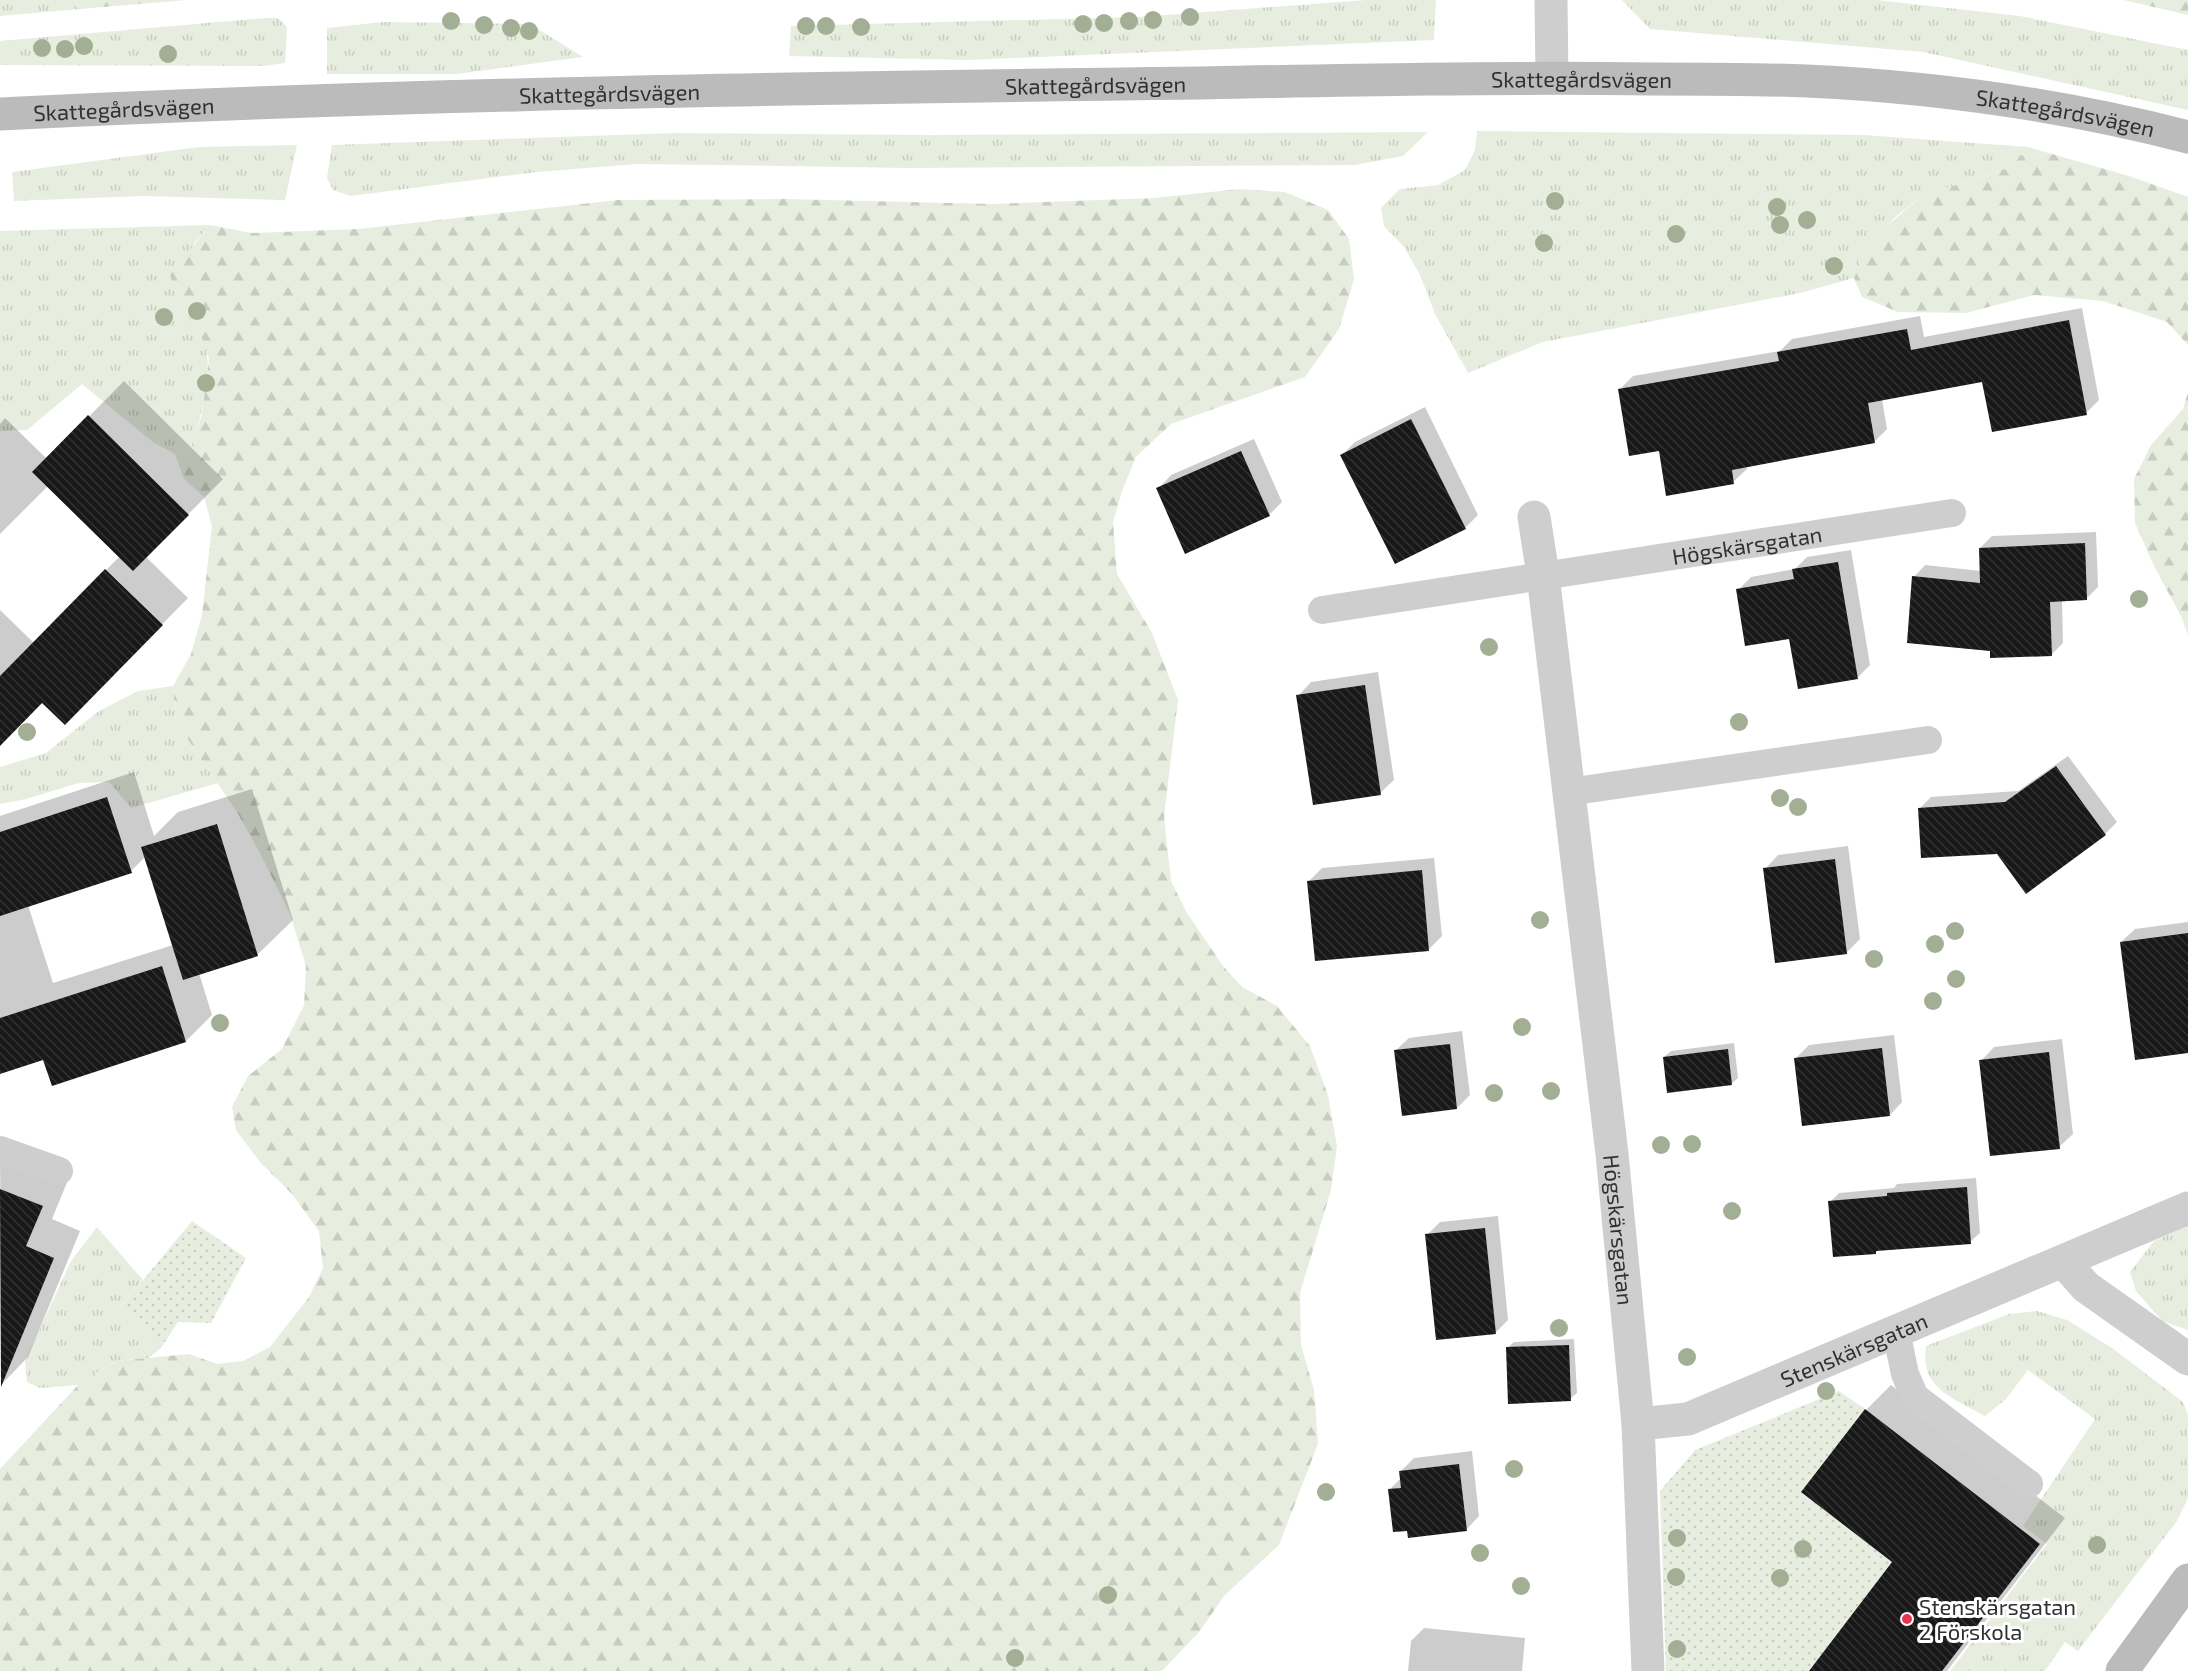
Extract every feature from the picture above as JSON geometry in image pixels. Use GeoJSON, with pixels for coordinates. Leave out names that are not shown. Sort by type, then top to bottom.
{"type":"FeatureCollection","features":[{"type":"Feature","properties":{"kind":"street"},"geometry":{"type":"LineString","coordinates":[[1551,0],[1552,77]]}},
{"type":"Feature","properties":{"kind":"street","name":"Skattegårdsvägen"},"geometry":{"type":"LineString","coordinates":[[0,114],[152,106],[479,96],[884,87],[1552,77],[1806,81],[1881,87],[1964,95],[2072,111],[2188,136]]}},
{"type":"Feature","properties":{"kind":"street","name":"Högskärsgatan"},"geometry":{"type":"LineString","coordinates":[[1534,518],[1543,575],[1612,1154],[1638,1424],[1648,1671]]}},
{"type":"Feature","properties":{"kind":"street","name":"Stenskärsgatan"},"geometry":{"type":"LineString","coordinates":[[1638,1424],[1688,1419],[2188,1208]]}},
{"type":"Feature","properties":{"kind":"street"},"geometry":{"type":"LineString","coordinates":[[2064,1262],[2086,1287],[2188,1359]]}},
{"type":"Feature","properties":{"kind":"street"},"geometry":{"type":"LineString","coordinates":[[2122,1671],[2188,1580]]}},
{"type":"Feature","properties":{"kind":"lane","name":"Högskärsgatan"},"geometry":{"type":"LineString","coordinates":[[1543,575],[1952,513]]}},
{"type":"Feature","properties":{"kind":"lane"},"geometry":{"type":"LineString","coordinates":[[1322,610],[1543,575]]}},
{"type":"Feature","properties":{"kind":"lane"},"geometry":{"type":"LineString","coordinates":[[1568,792],[1928,740]]}},
{"type":"Feature","properties":{"kind":"lane"},"geometry":{"type":"LineString","coordinates":[[0,1150],[59,1171]]}},
{"type":"Feature","properties":{"kind":"lane"},"geometry":{"type":"LineString","coordinates":[[1896,1331],[1905,1374],[1915,1397],[2029,1484]]}},
{"type":"Feature","properties":{"kind":"green space"},"geometry":{"type":"Polygon","coordinates":[[[0,0],[74,0],[80,9],[0,16],[0,0]]]}},
{"type":"Feature","properties":{"kind":"green space"},"geometry":{"type":"Polygon","coordinates":[[[74,0],[187,0],[80,9],[74,0]]]}},
{"type":"Feature","properties":{"kind":"green space"},"geometry":{"type":"Polygon","coordinates":[[[1366,0],[1436,0],[1434,40],[968,60],[789,56],[791,26],[1138,17],[1366,0]]]}},
{"type":"Feature","properties":{"kind":"green space"},"geometry":{"type":"Polygon","coordinates":[[[1622,0],[1876,0],[2020,16],[2188,50],[2188,110],[1923,52],[1650,29],[1622,0]]]}},
{"type":"Feature","properties":{"kind":"green space"},"geometry":{"type":"Polygon","coordinates":[[[2124,0],[2188,0],[2188,15],[2124,0]]]}},
{"type":"Feature","properties":{"kind":"green space"},"geometry":{"type":"Polygon","coordinates":[[[278,18],[287,27],[285,63],[263,66],[0,65],[0,41],[278,18]]]}},
{"type":"Feature","properties":{"kind":"green space"},"geometry":{"type":"Polygon","coordinates":[[[383,22],[530,24],[583,57],[457,74],[327,74],[327,28],[383,22]]]}},
{"type":"Feature","properties":{"kind":"green space"},"geometry":{"type":"Polygon","coordinates":[[[1477,131],[1864,135],[2028,147],[2011,167],[1922,196],[1894,218],[1864,253],[1854,278],[1800,293],[1543,342],[1468,373],[1435,314],[1420,275],[1404,247],[1384,226],[1381,208],[1400,189],[1438,185],[1465,170],[1475,150],[1477,131]]]}},
{"type":"Feature","properties":{"kind":"green space"},"geometry":{"type":"Polygon","coordinates":[[[1428,132],[1403,156],[1355,165],[910,168],[637,164],[536,172],[351,196],[333,190],[327,178],[332,145],[676,133],[931,135],[1428,132]]]}},
{"type":"Feature","properties":{"kind":"green space"},"geometry":{"type":"Polygon","coordinates":[[[297,145],[285,200],[143,196],[14,201],[12,172],[199,147],[297,145]]]}},
{"type":"Feature","properties":{"kind":"green space"},"geometry":{"type":"Polygon","coordinates":[[[2028,147],[2129,176],[2188,197],[2188,345],[2167,322],[2103,301],[2034,295],[1966,313],[1898,312],[1862,297],[1854,278],[1864,253],[1889,224],[1922,196],[2011,167],[2028,147]]]}},
{"type":"Feature","properties":{"kind":"green space"},"geometry":{"type":"Polygon","coordinates":[[[1239,189],[1285,192],[1328,210],[1349,239],[1354,279],[1339,329],[1305,377],[1171,424],[1136,457],[1122,491],[1113,522],[1117,574],[1152,633],[1178,700],[1164,817],[1171,881],[1187,913],[1223,966],[1242,987],[1277,1006],[1310,1046],[1328,1095],[1337,1146],[1331,1190],[1300,1293],[1301,1345],[1314,1390],[1318,1444],[1279,1545],[1224,1596],[1200,1631],[1162,1671],[0,1671],[0,1469],[78,1385],[115,1361],[189,1354],[217,1364],[243,1361],[270,1347],[309,1297],[323,1268],[319,1231],[292,1194],[260,1162],[236,1130],[232,1107],[248,1076],[282,1049],[304,1005],[306,966],[290,914],[260,853],[237,812],[176,722],[173,686],[191,654],[202,615],[212,526],[204,497],[184,479],[175,454],[191,447],[202,414],[209,359],[199,330],[178,305],[170,274],[210,225],[251,233],[358,229],[618,200],[786,199],[991,204],[1155,198],[1239,189]]]}},
{"type":"Feature","properties":{"kind":"green space"},"geometry":{"type":"Polygon","coordinates":[[[210,225],[194,243],[178,305],[199,330],[205,343],[207,357],[206,388],[200,419],[191,447],[175,454],[153,442],[82,384],[27,430],[0,431],[0,231],[210,225]]]}},
{"type":"Feature","properties":{"kind":"green space"},"geometry":{"type":"Polygon","coordinates":[[[2188,392],[2188,635],[2135,523],[2134,479],[2151,445],[2183,409],[2188,392]]]}},
{"type":"Feature","properties":{"kind":"green space"},"geometry":{"type":"Polygon","coordinates":[[[173,686],[176,722],[218,783],[131,808],[109,782],[79,783],[26,799],[0,804],[0,767],[46,753],[99,711],[138,691],[173,686]]]}},
{"type":"Feature","properties":{"kind":"green space"},"geometry":{"type":"Polygon","coordinates":[[[192,1221],[246,1258],[211,1323],[178,1322],[161,1348],[121,1307],[192,1221]]]}},
{"type":"Feature","properties":{"kind":"green space"},"geometry":{"type":"Polygon","coordinates":[[[2188,1226],[2188,1330],[2162,1321],[2136,1291],[2130,1272],[2154,1241],[2188,1226]]]}},
{"type":"Feature","properties":{"kind":"green space"},"geometry":{"type":"Polygon","coordinates":[[[97,1227],[143,1280],[121,1307],[161,1348],[148,1358],[115,1361],[78,1385],[40,1388],[27,1382],[25,1361],[71,1261],[97,1227]]]}},
{"type":"Feature","properties":{"kind":"green space"},"geometry":{"type":"Polygon","coordinates":[[[2037,1311],[2067,1320],[2112,1348],[2183,1402],[2188,1415],[2188,1498],[2177,1521],[2078,1651],[2065,1642],[2045,1671],[1950,1671],[2047,1544],[2023,1526],[2095,1419],[2028,1370],[2006,1399],[1985,1416],[1951,1397],[1933,1382],[1925,1360],[1926,1346],[2009,1314],[2037,1311]]]}},
{"type":"Feature","properties":{"kind":"green space"},"geometry":{"type":"Polygon","coordinates":[[[1839,1391],[1865,1409],[1801,1492],[1892,1562],[1809,1671],[1666,1671],[1660,1491],[1695,1450],[1839,1391]]]}},
{"type":"Feature","properties":{"kind":"building"},"geometry":{"type":"Polygon","coordinates":[[[2069,320],[2087,415],[1992,432],[1982,382],[1868,403],[1875,443],[1732,470],[1734,484],[1666,496],[1659,451],[1629,456],[1618,389],[1779,361],[1777,352],[1907,329],[1911,350],[2069,320]]]}},
{"type":"Feature","properties":{"kind":"building"},"geometry":{"type":"Polygon","coordinates":[[[88,415],[189,515],[133,571],[32,472],[88,415]]]}},
{"type":"Feature","properties":{"kind":"building"},"geometry":{"type":"Polygon","coordinates":[[[1411,419],[1466,529],[1395,564],[1340,455],[1411,419]]]}},
{"type":"Feature","properties":{"kind":"building"},"geometry":{"type":"Polygon","coordinates":[[[1241,451],[1270,516],[1185,554],[1156,488],[1241,451]]]}},
{"type":"Feature","properties":{"kind":"building"},"geometry":{"type":"Polygon","coordinates":[[[2085,543],[2087,600],[2050,602],[2052,656],[1990,658],[1990,651],[1907,643],[1912,576],[1980,583],[1979,548],[2085,543]]]}},
{"type":"Feature","properties":{"kind":"building"},"geometry":{"type":"Polygon","coordinates":[[[1838,562],[1858,679],[1798,689],[1789,639],[1745,646],[1736,589],[1794,579],[1792,569],[1838,562]]]}},
{"type":"Feature","properties":{"kind":"building"},"geometry":{"type":"Polygon","coordinates":[[[105,569],[163,625],[65,725],[42,703],[0,746],[0,676],[105,569]]]}},
{"type":"Feature","properties":{"kind":"building"},"geometry":{"type":"Polygon","coordinates":[[[1365,685],[1381,795],[1313,805],[1296,695],[1365,685]]]}},
{"type":"Feature","properties":{"kind":"building"},"geometry":{"type":"Polygon","coordinates":[[[2056,766],[2106,835],[2026,894],[1997,854],[1921,858],[1918,808],[2005,802],[2056,766]]]}},
{"type":"Feature","properties":{"kind":"building"},"geometry":{"type":"Polygon","coordinates":[[[107,797],[132,873],[0,916],[0,832],[107,797]]]}},
{"type":"Feature","properties":{"kind":"building"},"geometry":{"type":"Polygon","coordinates":[[[217,824],[258,956],[183,980],[141,847],[217,824]]]}},
{"type":"Feature","properties":{"kind":"building"},"geometry":{"type":"Polygon","coordinates":[[[1835,859],[1847,954],[1775,963],[1763,868],[1835,859]]]}},
{"type":"Feature","properties":{"kind":"building"},"geometry":{"type":"Polygon","coordinates":[[[1422,870],[1429,951],[1315,961],[1307,881],[1422,870]]]}},
{"type":"Feature","properties":{"kind":"building"},"geometry":{"type":"Polygon","coordinates":[[[2188,933],[2188,1053],[2135,1060],[2120,942],[2188,933]]]}},
{"type":"Feature","properties":{"kind":"building"},"geometry":{"type":"Polygon","coordinates":[[[162,966],[186,1042],[52,1086],[43,1060],[0,1074],[0,1018],[162,966]]]}},
{"type":"Feature","properties":{"kind":"building"},"geometry":{"type":"Polygon","coordinates":[[[1450,1044],[1457,1109],[1402,1116],[1394,1050],[1450,1044]]]}},
{"type":"Feature","properties":{"kind":"building"},"geometry":{"type":"Polygon","coordinates":[[[1882,1048],[1890,1116],[1802,1126],[1794,1058],[1882,1048]]]}},
{"type":"Feature","properties":{"kind":"building"},"geometry":{"type":"Polygon","coordinates":[[[1728,1049],[1732,1085],[1667,1093],[1663,1057],[1728,1049]]]}},
{"type":"Feature","properties":{"kind":"building"},"geometry":{"type":"Polygon","coordinates":[[[2049,1052],[2060,1149],[1990,1156],[1979,1060],[2049,1052]]]}},
{"type":"Feature","properties":{"kind":"building"},"geometry":{"type":"Polygon","coordinates":[[[1967,1187],[1971,1244],[1876,1251],[1876,1254],[1833,1257],[1828,1201],[1887,1196],[1887,1193],[1967,1187]]]}},
{"type":"Feature","properties":{"kind":"building"},"geometry":{"type":"Polygon","coordinates":[[[0,1189],[43,1206],[26,1246],[54,1258],[1,1387],[0,1189]]]}},
{"type":"Feature","properties":{"kind":"building"},"geometry":{"type":"Polygon","coordinates":[[[1485,1228],[1496,1334],[1436,1340],[1425,1234],[1485,1228]]]}},
{"type":"Feature","properties":{"kind":"building"},"geometry":{"type":"Polygon","coordinates":[[[1569,1345],[1571,1401],[1508,1404],[1506,1347],[1569,1345]]]}},
{"type":"Feature","properties":{"kind":"building"},"geometry":{"type":"Polygon","coordinates":[[[1865,1409],[2040,1544],[1942,1671],[1809,1671],[1892,1562],[1801,1492],[1865,1409]]]}},
{"type":"Feature","properties":{"kind":"building"},"geometry":{"type":"Polygon","coordinates":[[[1459,1464],[1467,1531],[1408,1538],[1407,1531],[1393,1532],[1388,1489],[1401,1488],[1399,1471],[1459,1464]]]}},
{"type":"Feature","properties":{"kind":"place","name":"Stenskärsgatan 2 Förskola"},"geometry":{"type":"Point","coordinates":[1907,1619]}}]}
